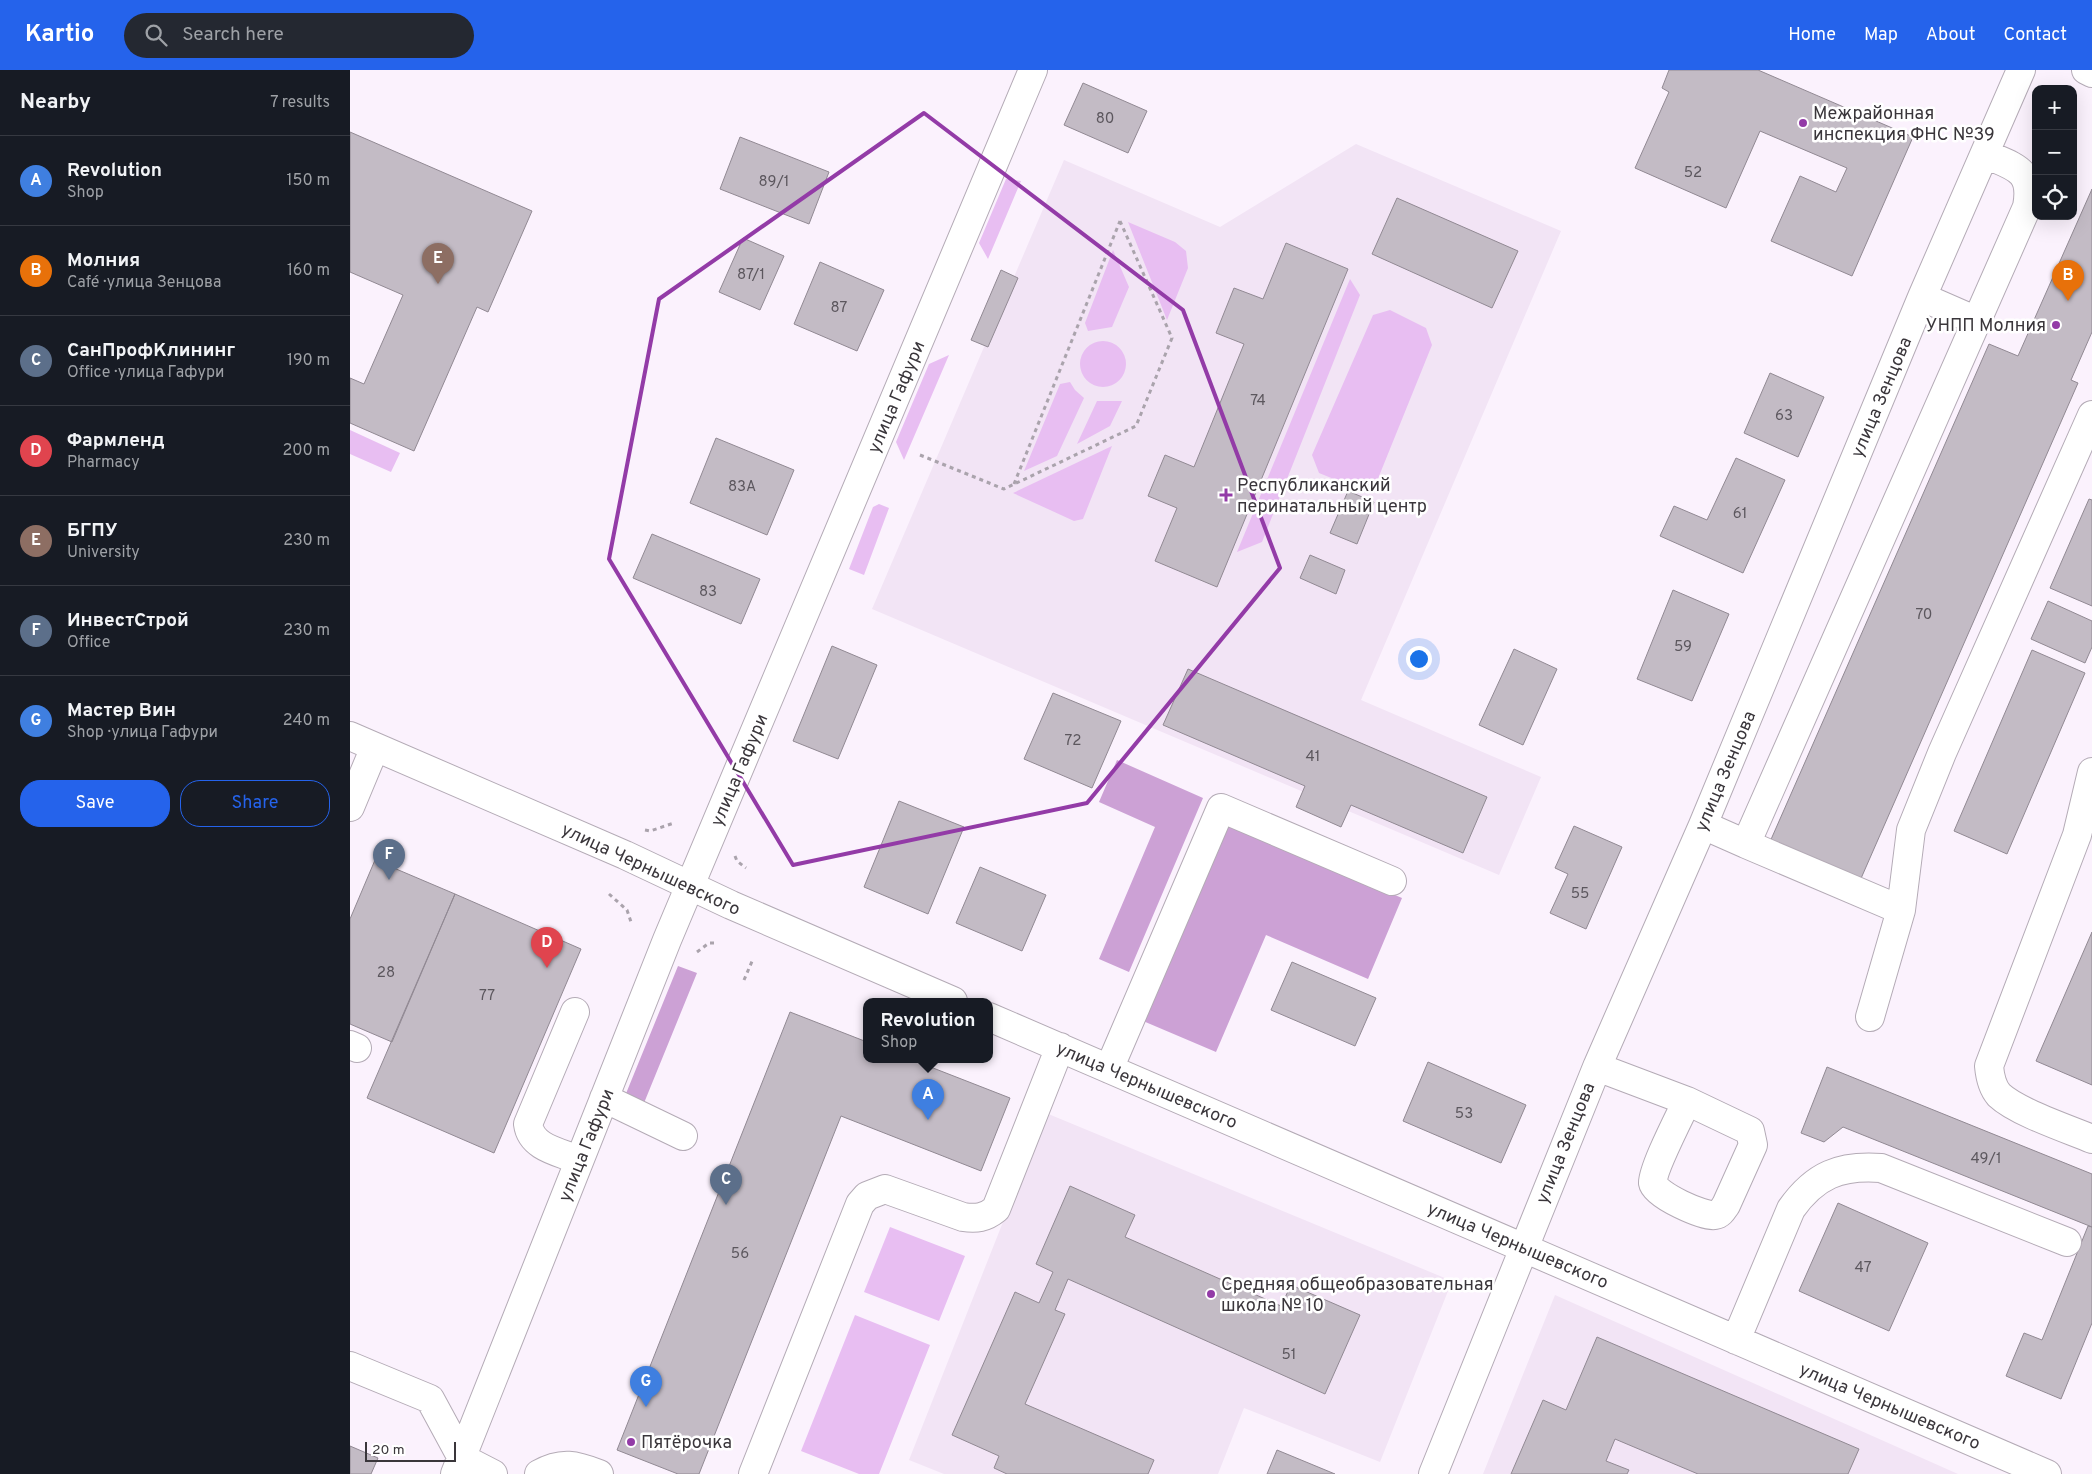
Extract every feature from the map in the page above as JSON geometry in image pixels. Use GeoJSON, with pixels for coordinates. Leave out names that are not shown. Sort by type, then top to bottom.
{"type":"FeatureCollection","features":[{"type":"Feature","properties":{"kind":"street","name":"улица Гафури"},"geometry":{"type":"LineString","coordinates":[[459,1466],[690,886],[1033,70]]}},
{"type":"Feature","properties":{"kind":"street","name":"улица Зенцова"},"geometry":{"type":"LineString","coordinates":[[1433,1474],[1596,1066],[1703,825],[1922,297],[2021,70]]}},
{"type":"Feature","properties":{"kind":"street"},"geometry":{"type":"LineString","coordinates":[[2086,70],[2092,73]]}},
{"type":"Feature","properties":{"kind":"street"},"geometry":{"type":"LineString","coordinates":[[1746,844],[2028,207],[2030,192],[2027,179],[2021,170],[1985,154]]}},
{"type":"Feature","properties":{"kind":"street"},"geometry":{"type":"LineString","coordinates":[[1922,297],[1977,321]]}},
{"type":"Feature","properties":{"kind":"street"},"geometry":{"type":"LineString","coordinates":[[1870,1017],[1902,910],[1911,830],[1942,752],[2092,415]]}},
{"type":"Feature","properties":{"kind":"street","name":"улица Чернышевского"},"geometry":{"type":"LineString","coordinates":[[350,736],[946,998]]}},
{"type":"Feature","properties":{"kind":"street"},"geometry":{"type":"LineString","coordinates":[[350,807],[375,747]]}},
{"type":"Feature","properties":{"kind":"street"},"geometry":{"type":"LineString","coordinates":[[2092,772],[2077,835],[1989,1066],[1994,1087],[1999,1095],[2011,1104],[2092,1139]]}},
{"type":"Feature","properties":{"kind":"street"},"geometry":{"type":"LineString","coordinates":[[1109,1069],[1220,808],[1392,881]]}},
{"type":"Feature","properties":{"kind":"street"},"geometry":{"type":"LineString","coordinates":[[1703,825],[1902,910]]}},
{"type":"Feature","properties":{"kind":"street"},"geometry":{"type":"LineString","coordinates":[[575,1012],[528,1124],[529,1132],[538,1144],[580,1160]]}},
{"type":"Feature","properties":{"kind":"street","name":"улица Чернышевского"},"geometry":{"type":"LineString","coordinates":[[993,1019],[2047,1474]]}},
{"type":"Feature","properties":{"kind":"street"},"geometry":{"type":"LineString","coordinates":[[753,1474],[860,1204],[867,1196],[885,1189],[963,1217],[973,1219],[990,1215],[996,1209],[1060,1047]]}},
{"type":"Feature","properties":{"kind":"street"},"geometry":{"type":"LineString","coordinates":[[1596,1066],[1686,1101]]}},
{"type":"Feature","properties":{"kind":"street"},"geometry":{"type":"LineString","coordinates":[[604,1098],[683,1136]]}},
{"type":"Feature","properties":{"kind":"street"},"geometry":{"type":"LineString","coordinates":[[1736,1340],[1791,1209],[1801,1195],[1820,1178],[1837,1171],[1857,1166],[1881,1168],[2067,1242]]}},
{"type":"Feature","properties":{"kind":"street"},"geometry":{"type":"LineString","coordinates":[[350,1366],[430,1399],[459,1466],[493,1474]]}},
{"type":"Feature","properties":{"kind":"street"},"geometry":{"type":"LineString","coordinates":[[540,1474],[555,1466],[568,1464],[600,1474]]}},
{"type":"Feature","properties":{"kind":"path"},"geometry":{"type":"LineString","coordinates":[[920,456],[1004,489],[1136,426],[1172,338],[1120,221],[1014,484]]}},
{"type":"Feature","properties":{"kind":"path"},"geometry":{"type":"LineString","coordinates":[[637,827],[650,831],[674,823]]}},
{"type":"Feature","properties":{"kind":"path"},"geometry":{"type":"LineString","coordinates":[[736,848],[734,853],[737,861],[746,868]]}},
{"type":"Feature","properties":{"kind":"path"},"geometry":{"type":"LineString","coordinates":[[609,894],[627,910],[632,925]]}},
{"type":"Feature","properties":{"kind":"path"},"geometry":{"type":"LineString","coordinates":[[697,952],[709,943],[716,943]]}},
{"type":"Feature","properties":{"kind":"path"},"geometry":{"type":"LineString","coordinates":[[744,980],[753,959]]}},
{"type":"Feature","properties":{"kind":"highlighted area"},"geometry":{"type":"Polygon","coordinates":[[[924,113],[1183,310],[1280,568],[1087,803],[793,865],[609,559],[659,299],[924,113]]]}},
{"type":"Feature","properties":{"kind":"shaded area"},"geometry":{"type":"Polygon","coordinates":[[[1356,144],[1561,231],[1361,700],[1541,777],[1499,875],[872,609],[1064,160],[1220,227],[1356,144]]]}},
{"type":"Feature","properties":{"kind":"shaded area"},"geometry":{"type":"Polygon","coordinates":[[[1006,179],[1021,181],[988,259],[979,243],[1006,179]]]}},
{"type":"Feature","properties":{"kind":"shaded area"},"geometry":{"type":"Polygon","coordinates":[[[1128,222],[1175,242],[1186,251],[1188,268],[1167,320],[1128,222]]]}},
{"type":"Feature","properties":{"kind":"shaded area"},"geometry":{"type":"Polygon","coordinates":[[[1113,250],[1129,287],[1112,327],[1088,331],[1085,323],[1113,250]]]}},
{"type":"Feature","properties":{"kind":"shaded area"},"geometry":{"type":"Polygon","coordinates":[[[1350,279],[1360,295],[1262,542],[1237,552],[1350,279]]]}},
{"type":"Feature","properties":{"kind":"shaded area"},"geometry":{"type":"Polygon","coordinates":[[[1390,310],[1426,328],[1432,345],[1375,486],[1361,490],[1319,473],[1312,455],[1373,315],[1390,310]]]}},
{"type":"Feature","properties":{"kind":"shaded area"},"geometry":{"type":"Polygon","coordinates":[[[1103,341],[1116,345],[1122,351],[1126,364],[1122,377],[1116,383],[1103,387],[1090,383],[1084,377],[1080,364],[1084,351],[1090,345],[1103,341]]]}},
{"type":"Feature","properties":{"kind":"shaded area"},"geometry":{"type":"Polygon","coordinates":[[[949,355],[904,460],[896,442],[929,364],[949,355]]]}},
{"type":"Feature","properties":{"kind":"shaded area"},"geometry":{"type":"Polygon","coordinates":[[[1070,382],[1075,390],[1084,398],[1057,456],[1024,471],[1060,384],[1070,382]]]}},
{"type":"Feature","properties":{"kind":"shaded area"},"geometry":{"type":"Polygon","coordinates":[[[1097,401],[1122,401],[1110,426],[1077,444],[1097,401]]]}},
{"type":"Feature","properties":{"kind":"shaded area"},"geometry":{"type":"Polygon","coordinates":[[[350,430],[400,453],[391,472],[350,454],[350,430]]]}},
{"type":"Feature","properties":{"kind":"shaded area"},"geometry":{"type":"Polygon","coordinates":[[[1112,446],[1083,519],[1074,521],[1013,493],[1112,446]]]}},
{"type":"Feature","properties":{"kind":"shaded area"},"geometry":{"type":"Polygon","coordinates":[[[879,504],[889,508],[864,575],[849,569],[873,507],[879,504]]]}},
{"type":"Feature","properties":{"kind":"shaded area"},"geometry":{"type":"Polygon","coordinates":[[[1117,760],[1203,798],[1129,972],[1099,959],[1155,827],[1099,802],[1117,760]]]}},
{"type":"Feature","properties":{"kind":"shaded area"},"geometry":{"type":"Polygon","coordinates":[[[1219,821],[1402,898],[1368,979],[1266,935],[1216,1052],[1136,1018],[1219,821]]]}},
{"type":"Feature","properties":{"kind":"shaded area"},"geometry":{"type":"Polygon","coordinates":[[[678,966],[697,973],[644,1103],[625,1096],[678,966]]]}},
{"type":"Feature","properties":{"kind":"shaded area","name":"Средняя общеобразовательная школа № 10"},"geometry":{"type":"Polygon","coordinates":[[[1046,1113],[1452,1281],[1380,1462],[1244,1408],[1218,1474],[944,1474],[909,1460],[1046,1113]]]}},
{"type":"Feature","properties":{"kind":"shaded area"},"geometry":{"type":"Polygon","coordinates":[[[890,1227],[965,1256],[939,1321],[864,1292],[890,1227]]]}},
{"type":"Feature","properties":{"kind":"shaded area"},"geometry":{"type":"Polygon","coordinates":[[[1555,1295],[1958,1474],[1483,1474],[1555,1295]]]}},
{"type":"Feature","properties":{"kind":"shaded area"},"geometry":{"type":"Polygon","coordinates":[[[855,1315],[930,1345],[879,1474],[859,1474],[801,1451],[855,1315]]]}},
{"type":"Feature","properties":{"kind":"building"},"geometry":{"type":"Polygon","coordinates":[[[1669,70],[1758,70],[1913,137],[1852,276],[1771,241],[1800,176],[1836,192],[1847,168],[1760,131],[1726,208],[1635,168],[1669,92],[1662,88],[1669,70]]]}},
{"type":"Feature","properties":{"kind":"building"},"geometry":{"type":"Polygon","coordinates":[[[1083,83],[1147,111],[1128,153],[1064,125],[1083,83]]]}},
{"type":"Feature","properties":{"kind":"building"},"geometry":{"type":"Polygon","coordinates":[[[350,132],[532,211],[488,312],[477,307],[414,451],[350,423],[350,378],[364,384],[403,295],[350,272],[350,132]]]}},
{"type":"Feature","properties":{"kind":"building"},"geometry":{"type":"Polygon","coordinates":[[[740,137],[829,172],[809,224],[720,189],[740,137]]]}},
{"type":"Feature","properties":{"kind":"building"},"geometry":{"type":"Polygon","coordinates":[[[2092,189],[2092,332],[2071,380],[2078,383],[1859,883],[1769,844],[1989,344],[2018,356],[2092,189]]]}},
{"type":"Feature","properties":{"kind":"building"},"geometry":{"type":"Polygon","coordinates":[[[1397,198],[1518,251],[1492,308],[1372,254],[1397,198]]]}},
{"type":"Feature","properties":{"kind":"building"},"geometry":{"type":"Polygon","coordinates":[[[743,238],[784,256],[760,310],[719,292],[743,238]]]}},
{"type":"Feature","properties":{"kind":"building"},"geometry":{"type":"Polygon","coordinates":[[[1286,243],[1348,269],[1217,587],[1155,561],[1177,508],[1148,496],[1165,455],[1194,467],[1244,344],[1216,333],[1234,288],[1263,299],[1286,243]]]}},
{"type":"Feature","properties":{"kind":"building"},"geometry":{"type":"Polygon","coordinates":[[[820,262],[884,290],[857,351],[794,324],[820,262]]]}},
{"type":"Feature","properties":{"kind":"building"},"geometry":{"type":"Polygon","coordinates":[[[1001,270],[1018,278],[988,347],[971,340],[1001,270]]]}},
{"type":"Feature","properties":{"kind":"building"},"geometry":{"type":"Polygon","coordinates":[[[1770,373],[1824,397],[1798,457],[1744,433],[1770,373]]]}},
{"type":"Feature","properties":{"kind":"building"},"geometry":{"type":"Polygon","coordinates":[[[716,438],[794,470],[767,535],[690,503],[716,438]]]}},
{"type":"Feature","properties":{"kind":"building"},"geometry":{"type":"Polygon","coordinates":[[[1736,458],[1785,480],[1743,573],[1660,536],[1674,506],[1707,520],[1736,458]]]}},
{"type":"Feature","properties":{"kind":"building"},"geometry":{"type":"Polygon","coordinates":[[[1348,491],[1374,502],[1357,544],[1330,533],[1348,491]]]}},
{"type":"Feature","properties":{"kind":"building"},"geometry":{"type":"Polygon","coordinates":[[[2089,499],[2092,500],[2092,606],[2050,588],[2089,499]]]}},
{"type":"Feature","properties":{"kind":"building"},"geometry":{"type":"Polygon","coordinates":[[[652,534],[760,579],[741,624],[633,578],[652,534]]]}},
{"type":"Feature","properties":{"kind":"building"},"geometry":{"type":"Polygon","coordinates":[[[1310,555],[1345,570],[1336,594],[1300,578],[1310,555]]]}},
{"type":"Feature","properties":{"kind":"building"},"geometry":{"type":"Polygon","coordinates":[[[1673,590],[1729,614],[1692,701],[1637,679],[1673,590]]]}},
{"type":"Feature","properties":{"kind":"building"},"geometry":{"type":"Polygon","coordinates":[[[2048,601],[2092,621],[2092,647],[2085,663],[2031,639],[2048,601]]]}},
{"type":"Feature","properties":{"kind":"building"},"geometry":{"type":"Polygon","coordinates":[[[832,646],[877,665],[838,759],[793,741],[832,646]]]}},
{"type":"Feature","properties":{"kind":"building"},"geometry":{"type":"Polygon","coordinates":[[[1514,649],[1557,669],[1523,745],[1479,725],[1514,649]]]}},
{"type":"Feature","properties":{"kind":"building"},"geometry":{"type":"Polygon","coordinates":[[[2032,650],[2085,673],[2007,854],[1954,831],[2032,650]]]}},
{"type":"Feature","properties":{"kind":"building"},"geometry":{"type":"Polygon","coordinates":[[[1188,669],[1487,797],[1463,853],[1351,805],[1341,827],[1296,807],[1305,786],[1163,725],[1188,669]]]}},
{"type":"Feature","properties":{"kind":"building"},"geometry":{"type":"Polygon","coordinates":[[[1053,693],[1121,721],[1092,788],[1024,759],[1053,693]]]}},
{"type":"Feature","properties":{"kind":"building"},"geometry":{"type":"Polygon","coordinates":[[[899,801],[964,827],[928,914],[864,887],[899,801]]]}},
{"type":"Feature","properties":{"kind":"building"},"geometry":{"type":"Polygon","coordinates":[[[1574,826],[1622,847],[1586,929],[1550,913],[1568,874],[1555,868],[1574,826]]]}},
{"type":"Feature","properties":{"kind":"building"},"geometry":{"type":"Polygon","coordinates":[[[375,860],[455,894],[392,1042],[350,1024],[350,919],[375,860]]]}},
{"type":"Feature","properties":{"kind":"building"},"geometry":{"type":"Polygon","coordinates":[[[980,867],[1046,895],[1022,951],[956,923],[980,867]]]}},
{"type":"Feature","properties":{"kind":"building"},"geometry":{"type":"Polygon","coordinates":[[[455,894],[581,949],[494,1153],[367,1098],[455,894]]]}},
{"type":"Feature","properties":{"kind":"building"},"geometry":{"type":"Polygon","coordinates":[[[2092,932],[2092,1085],[2036,1061],[2092,932]]]}},
{"type":"Feature","properties":{"kind":"building"},"geometry":{"type":"Polygon","coordinates":[[[1292,962],[1376,998],[1355,1046],[1271,1010],[1292,962]]]}},
{"type":"Feature","properties":{"kind":"building"},"geometry":{"type":"Polygon","coordinates":[[[790,1012],[863,1040],[863,1063],[920,1063],[1010,1098],[981,1171],[841,1116],[699,1474],[678,1474],[617,1450],[790,1012]]]}},
{"type":"Feature","properties":{"kind":"building"},"geometry":{"type":"Polygon","coordinates":[[[1428,1062],[1526,1105],[1501,1163],[1403,1121],[1428,1062]]]}},
{"type":"Feature","properties":{"kind":"building"},"geometry":{"type":"Polygon","coordinates":[[[1827,1067],[2092,1174],[2092,1227],[1843,1127],[1824,1142],[1801,1133],[1827,1067]]]}},
{"type":"Feature","properties":{"kind":"building"},"geometry":{"type":"Polygon","coordinates":[[[1070,1186],[1135,1215],[1125,1237],[1281,1306],[1291,1285],[1360,1315],[1325,1394],[1068,1279],[1055,1310],[1065,1314],[1025,1404],[1154,1460],[1148,1474],[1007,1474],[994,1468],[999,1456],[952,1435],[1015,1292],[1039,1303],[1053,1272],[1036,1264],[1070,1186]]]}},
{"type":"Feature","properties":{"kind":"building"},"geometry":{"type":"Polygon","coordinates":[[[1838,1203],[1928,1243],[1889,1331],[1799,1291],[1838,1203]]]}},
{"type":"Feature","properties":{"kind":"building"},"geometry":{"type":"Polygon","coordinates":[[[2088,1226],[2092,1227],[2092,1323],[2061,1399],[2006,1376],[2024,1333],[2042,1340],[2088,1226]]]}},
{"type":"Feature","properties":{"kind":"building"},"geometry":{"type":"Polygon","coordinates":[[[1597,1337],[1859,1449],[1848,1474],[1698,1474],[1615,1439],[1606,1461],[1629,1470],[1627,1474],[1511,1474],[1543,1400],[1566,1410],[1597,1337]]]}},
{"type":"Feature","properties":{"kind":"building"},"geometry":{"type":"Polygon","coordinates":[[[350,1446],[378,1458],[371,1474],[350,1474],[350,1446]]]}},
{"type":"Feature","properties":{"kind":"building"},"geometry":{"type":"Polygon","coordinates":[[[1277,1450],[1335,1474],[1267,1474],[1277,1450]]]}},
{"type":"Feature","properties":{"kind":"place","name":"Межрайонная инспекция ФНС №39"},"geometry":{"type":"Point","coordinates":[1803,123]}},
{"type":"Feature","properties":{"kind":"place","name":"БГПУ"},"geometry":{"type":"Point","coordinates":[438,284]}},
{"type":"Feature","properties":{"kind":"place","name":"Молния"},"geometry":{"type":"Point","coordinates":[2068,301]}},
{"type":"Feature","properties":{"kind":"place","name":"УНПП Молния"},"geometry":{"type":"Point","coordinates":[2056,325]}},
{"type":"Feature","properties":{"kind":"place","name":"Республиканский перинатальный центр"},"geometry":{"type":"Point","coordinates":[1226,495]}},
{"type":"Feature","properties":{"kind":"place","name":"ИнвестСтрой"},"geometry":{"type":"Point","coordinates":[389,880]}},
{"type":"Feature","properties":{"kind":"place","name":"Фармленд"},"geometry":{"type":"Point","coordinates":[547,968]}},
{"type":"Feature","properties":{"kind":"place","name":"Revolution"},"geometry":{"type":"Point","coordinates":[928,1120]}},
{"type":"Feature","properties":{"kind":"place","name":"СанПрофКлининг"},"geometry":{"type":"Point","coordinates":[726,1205]}},
{"type":"Feature","properties":{"kind":"place","name":"Средняя общеобразовательная школа № 10"},"geometry":{"type":"Point","coordinates":[1211,1294]}},
{"type":"Feature","properties":{"kind":"place","name":"Мастер Вин"},"geometry":{"type":"Point","coordinates":[646,1407]}},
{"type":"Feature","properties":{"kind":"place","name":"Пятёрочка"},"geometry":{"type":"Point","coordinates":[631,1442]}}]}
